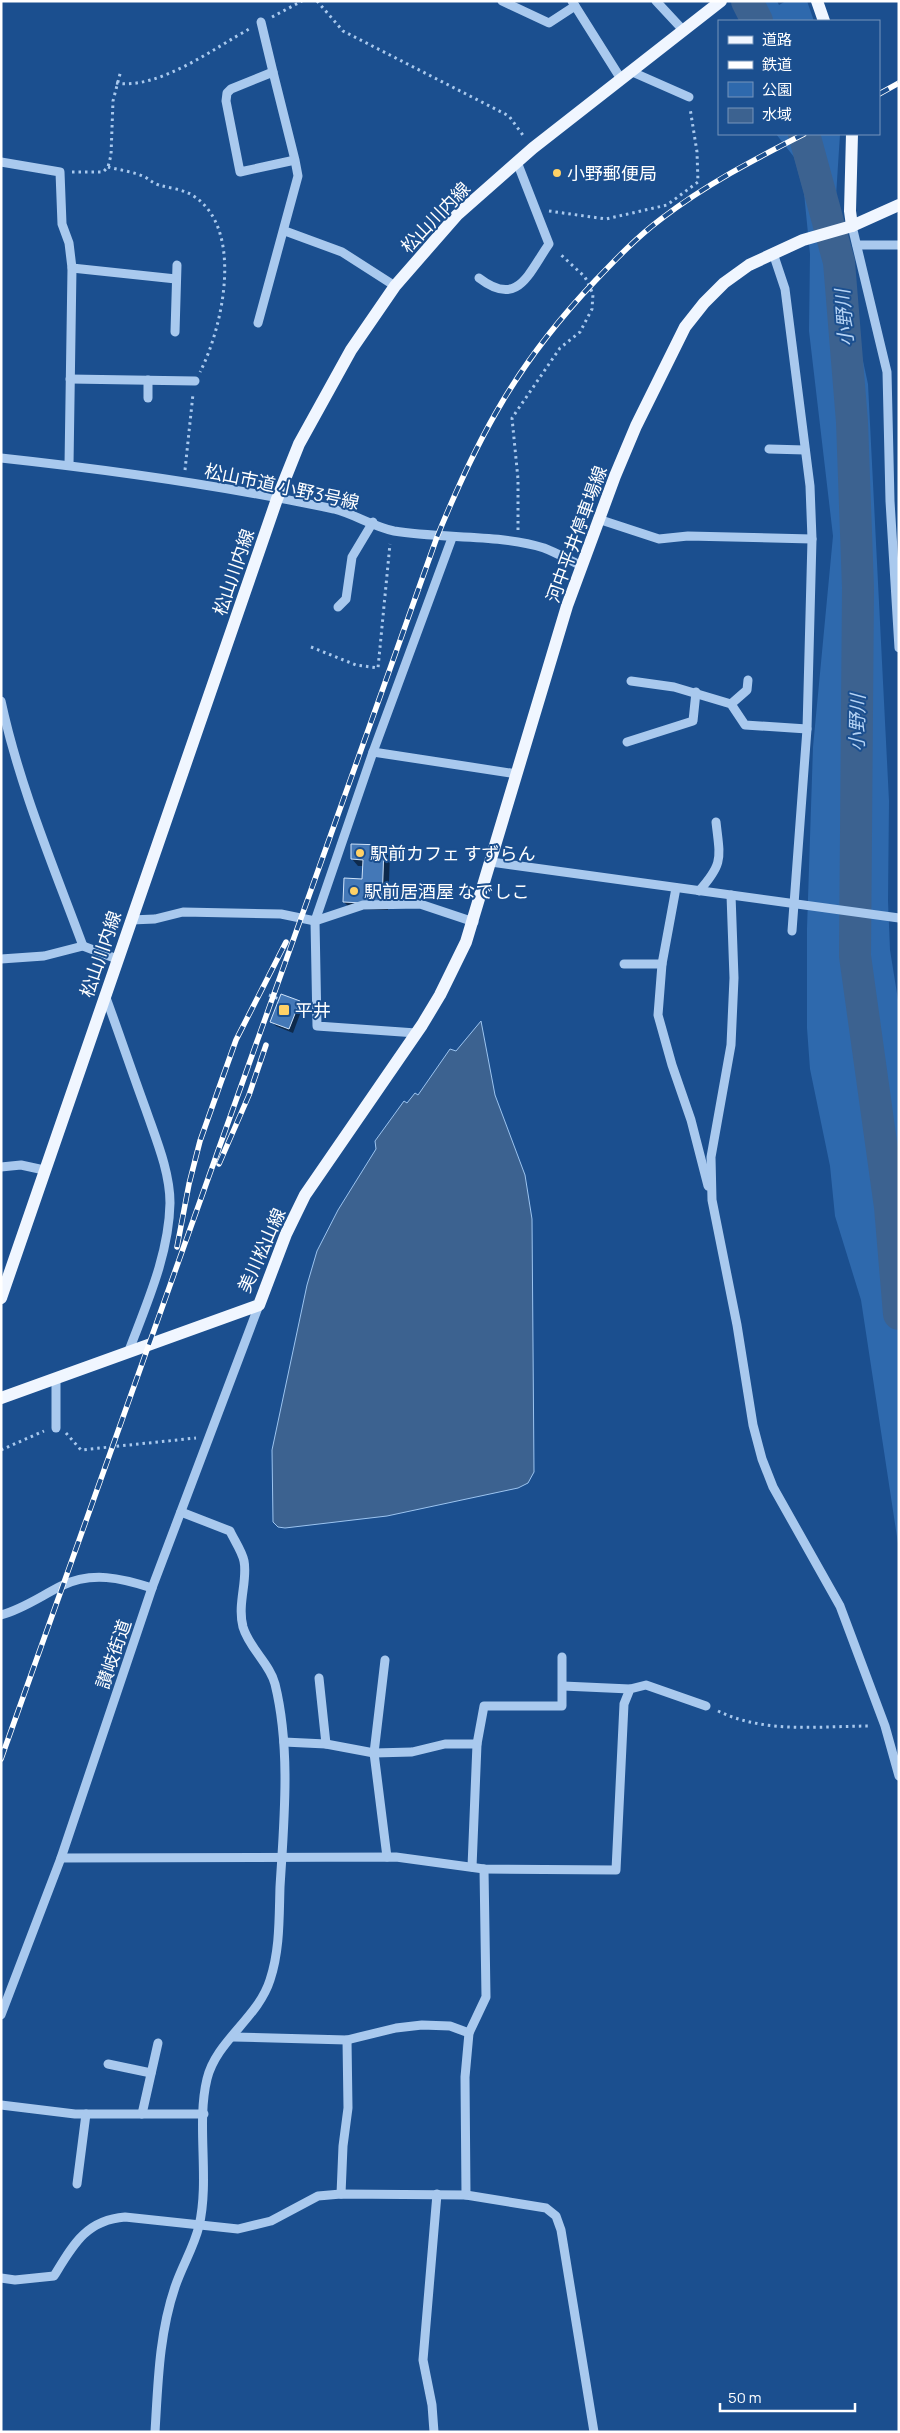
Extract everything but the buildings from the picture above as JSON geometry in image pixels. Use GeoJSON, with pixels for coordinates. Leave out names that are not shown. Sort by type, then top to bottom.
{"type":"FeatureCollection","features":[{"type":"Feature","properties":{"kind":"main road","name":"松山川内線"},"geometry":{"type":"LineString","coordinates":[[1,1298],[277,499],[299,444],[351,350],[395,286],[457,215],[533,148],[721,1]]}},
{"type":"Feature","properties":{"kind":"main road"},"geometry":{"type":"LineString","coordinates":[[817,1],[824,20]]}},
{"type":"Feature","properties":{"kind":"main road"},"geometry":{"type":"LineString","coordinates":[[852,135],[849,227],[899,205]]}},
{"type":"Feature","properties":{"kind":"main road","name":"河中平井停車場線"},"geometry":{"type":"LineString","coordinates":[[416,1033],[440,996],[474,922],[567,606],[598,519],[636,426],[685,327],[704,303],[724,283],[749,265],[803,240],[849,227]]}},
{"type":"Feature","properties":{"kind":"main road","name":"美川松山線"},"geometry":{"type":"LineString","coordinates":[[1,1398],[259,1304],[286,1234],[305,1195],[416,1033]]}},
{"type":"Feature","properties":{"kind":"street"},"geometry":{"type":"LineString","coordinates":[[502,1],[549,23],[574,4],[626,75],[688,97]]}},
{"type":"Feature","properties":{"kind":"street"},"geometry":{"type":"LineString","coordinates":[[656,1],[683,30]]}},
{"type":"Feature","properties":{"kind":"street"},"geometry":{"type":"LineString","coordinates":[[258,323],[285,230],[298,176],[261,22]]}},
{"type":"Feature","properties":{"kind":"street"},"geometry":{"type":"LineString","coordinates":[[273,72],[231,89],[227,93],[227,110],[240,172],[295,160]]}},
{"type":"Feature","properties":{"kind":"street"},"geometry":{"type":"LineString","coordinates":[[1,162],[60,172],[62,224],[69,243],[72,268],[69,465]]}},
{"type":"Feature","properties":{"kind":"street"},"geometry":{"type":"LineString","coordinates":[[478,278],[498,290],[509,291],[520,285],[549,244],[517,162]]}},
{"type":"Feature","properties":{"kind":"street"},"geometry":{"type":"LineString","coordinates":[[849,227],[857,245],[887,372],[899,648]]}},
{"type":"Feature","properties":{"kind":"street"},"geometry":{"type":"LineString","coordinates":[[285,230],[342,252],[395,286]]}},
{"type":"Feature","properties":{"kind":"street"},"geometry":{"type":"LineString","coordinates":[[857,245],[899,245]]}},
{"type":"Feature","properties":{"kind":"street"},"geometry":{"type":"LineString","coordinates":[[773,253],[785,289],[810,486],[812,539],[807,729],[798,905],[792,931]]}},
{"type":"Feature","properties":{"kind":"street"},"geometry":{"type":"LineString","coordinates":[[176,332],[177,264]]}},
{"type":"Feature","properties":{"kind":"street"},"geometry":{"type":"LineString","coordinates":[[72,268],[176,279]]}},
{"type":"Feature","properties":{"kind":"street"},"geometry":{"type":"LineString","coordinates":[[70,379],[195,381]]}},
{"type":"Feature","properties":{"kind":"street"},"geometry":{"type":"LineString","coordinates":[[148,380],[148,398]]}},
{"type":"Feature","properties":{"kind":"street"},"geometry":{"type":"LineString","coordinates":[[769,449],[805,450]]}},
{"type":"Feature","properties":{"kind":"street","name":"松山市道 小野3号線"},"geometry":{"type":"LineString","coordinates":[[1,458],[69,465],[336,510],[373,522],[392,531],[518,543],[544,548],[582,566]]}},
{"type":"Feature","properties":{"kind":"street"},"geometry":{"type":"LineString","coordinates":[[598,519],[660,538],[688,536],[812,539]]}},
{"type":"Feature","properties":{"kind":"street"},"geometry":{"type":"LineString","coordinates":[[338,607],[346,599],[352,557],[373,522]]}},
{"type":"Feature","properties":{"kind":"street"},"geometry":{"type":"LineString","coordinates":[[416,1033],[317,1026],[316,921],[374,752],[452,538]]}},
{"type":"Feature","properties":{"kind":"street"},"geometry":{"type":"LineString","coordinates":[[731,704],[747,690],[748,680]]}},
{"type":"Feature","properties":{"kind":"street"},"geometry":{"type":"LineString","coordinates":[[631,681],[696,692],[731,704],[745,725],[807,729]]}},
{"type":"Feature","properties":{"kind":"street"},"geometry":{"type":"LineString","coordinates":[[627,742],[693,721],[696,692]]}},
{"type":"Feature","properties":{"kind":"street"},"geometry":{"type":"LineString","coordinates":[[1,701],[11,748],[28,800],[83,946]]}},
{"type":"Feature","properties":{"kind":"street"},"geometry":{"type":"LineString","coordinates":[[1,749],[11,748]]}},
{"type":"Feature","properties":{"kind":"street"},"geometry":{"type":"LineString","coordinates":[[374,752],[517,774]]}},
{"type":"Feature","properties":{"kind":"street"},"geometry":{"type":"LineString","coordinates":[[699,891],[714,874],[720,858],[716,822]]}},
{"type":"Feature","properties":{"kind":"street"},"geometry":{"type":"LineString","coordinates":[[491,862],[676,888],[782,900],[798,905],[898,918]]}},
{"type":"Feature","properties":{"kind":"street"},"geometry":{"type":"LineString","coordinates":[[676,888],[662,964],[658,1015],[672,1065],[691,1120],[712,1200],[737,1325],[753,1425],[762,1459],[773,1487],[840,1606],[885,1726],[899,1776]]}},
{"type":"Feature","properties":{"kind":"street"},"geometry":{"type":"LineString","coordinates":[[712,1200],[711,1157],[731,1046],[734,978],[731,895]]}},
{"type":"Feature","properties":{"kind":"street"},"geometry":{"type":"LineString","coordinates":[[131,920],[155,919],[183,912],[281,914],[316,921],[363,904],[420,904],[474,922]]}},
{"type":"Feature","properties":{"kind":"street"},"geometry":{"type":"LineString","coordinates":[[1,959],[44,956],[83,946],[117,960]]}},
{"type":"Feature","properties":{"kind":"street"},"geometry":{"type":"LineString","coordinates":[[624,964],[662,964]]}},
{"type":"Feature","properties":{"kind":"street"},"geometry":{"type":"LineString","coordinates":[[105,994],[156,1141],[166,1174],[170,1202],[157,1276],[128,1353]]}},
{"type":"Feature","properties":{"kind":"street"},"geometry":{"type":"LineString","coordinates":[[1,1167],[21,1165],[44,1170]]}},
{"type":"Feature","properties":{"kind":"street","name":"讃岐街道"},"geometry":{"type":"LineString","coordinates":[[1,2015],[61,1858],[152,1588],[259,1304]]}},
{"type":"Feature","properties":{"kind":"street"},"geometry":{"type":"LineString","coordinates":[[56,1378],[56,1428]]}},
{"type":"Feature","properties":{"kind":"street"},"geometry":{"type":"LineString","coordinates":[[155,2432],[164,2325],[175,2287],[199,2225],[203,2190],[204,2114],[207,2078],[217,2058],[259,2002],[270,1983],[277,1955],[282,1856],[284,1742],[274,1682],[250,1644],[243,1626],[241,1604],[244,1561],[230,1531],[181,1512]]}},
{"type":"Feature","properties":{"kind":"street"},"geometry":{"type":"LineString","coordinates":[[1,1614],[13,1612],[63,1585],[86,1578],[108,1576],[122,1578],[152,1588]]}},
{"type":"Feature","properties":{"kind":"street"},"geometry":{"type":"LineString","coordinates":[[472,1867],[477,1744],[484,1706],[562,1706],[562,1657]]}},
{"type":"Feature","properties":{"kind":"street"},"geometry":{"type":"LineString","coordinates":[[385,1660],[374,1753],[387,1857]]}},
{"type":"Feature","properties":{"kind":"street"},"geometry":{"type":"LineString","coordinates":[[318,1678],[326,1744]]}},
{"type":"Feature","properties":{"kind":"street"},"geometry":{"type":"LineString","coordinates":[[563,1686],[630,1689],[646,1685],[706,1706]]}},
{"type":"Feature","properties":{"kind":"street"},"geometry":{"type":"LineString","coordinates":[[61,1858],[387,1857],[484,1869],[616,1870],[624,1704],[630,1689]]}},
{"type":"Feature","properties":{"kind":"street"},"geometry":{"type":"LineString","coordinates":[[284,1742],[326,1744],[374,1753],[412,1752],[445,1744],[477,1744]]}},
{"type":"Feature","properties":{"kind":"street"},"geometry":{"type":"LineString","coordinates":[[466,2194],[465,2077],[469,2033],[486,1997],[484,1869]]}},
{"type":"Feature","properties":{"kind":"street"},"geometry":{"type":"LineString","coordinates":[[233,2037],[347,2040],[396,2028],[422,2025],[450,2026],[469,2033]]}},
{"type":"Feature","properties":{"kind":"street"},"geometry":{"type":"LineString","coordinates":[[341,2194],[343,2146],[348,2108],[347,2040]]}},
{"type":"Feature","properties":{"kind":"street"},"geometry":{"type":"LineString","coordinates":[[142,2114],[158,2043]]}},
{"type":"Feature","properties":{"kind":"street"},"geometry":{"type":"LineString","coordinates":[[108,2064],[151,2073]]}},
{"type":"Feature","properties":{"kind":"street"},"geometry":{"type":"LineString","coordinates":[[1,2106],[86,2114],[204,2114]]}},
{"type":"Feature","properties":{"kind":"street"},"geometry":{"type":"LineString","coordinates":[[77,2184],[86,2114]]}},
{"type":"Feature","properties":{"kind":"street"},"geometry":{"type":"LineString","coordinates":[[1,2278],[15,2280],[54,2276],[73,2244],[92,2227],[107,2218],[125,2217],[238,2230],[252,2228],[271,2221],[318,2196],[341,2194],[466,2194],[546,2208],[556,2216],[561,2230],[594,2432]]}},
{"type":"Feature","properties":{"kind":"street"},"geometry":{"type":"LineString","coordinates":[[434,2432],[432,2405],[423,2360],[437,2194]]}},
{"type":"Feature","properties":{"kind":"path"},"geometry":{"type":"LineString","coordinates":[[116,83],[125,85],[153,80],[302,1]]}},
{"type":"Feature","properties":{"kind":"path"},"geometry":{"type":"LineString","coordinates":[[317,1],[343,31],[509,116],[533,148]]}},
{"type":"Feature","properties":{"kind":"path"},"geometry":{"type":"LineString","coordinates":[[60,172],[103,172],[108,168],[116,83],[121,70]]}},
{"type":"Feature","properties":{"kind":"path"},"geometry":{"type":"LineString","coordinates":[[536,209],[606,219],[667,205],[698,182],[698,167],[688,97]]}},
{"type":"Feature","properties":{"kind":"path"},"geometry":{"type":"LineString","coordinates":[[108,168],[145,177],[156,184],[192,194],[207,207],[214,218],[226,256],[225,274],[213,345],[195,381],[190,406],[184,483]]}},
{"type":"Feature","properties":{"kind":"path"},"geometry":{"type":"LineString","coordinates":[[518,543],[518,479],[512,418],[560,348],[580,332],[592,309],[593,294],[585,277],[549,244]]}},
{"type":"Feature","properties":{"kind":"path"},"geometry":{"type":"LineString","coordinates":[[311,647],[356,665],[378,668],[392,531]]}},
{"type":"Feature","properties":{"kind":"path"},"geometry":{"type":"LineString","coordinates":[[269,995],[279,999]]}},
{"type":"Feature","properties":{"kind":"path"},"geometry":{"type":"LineString","coordinates":[[1,1450],[40,1431],[56,1428],[69,1434],[81,1450],[210,1436]]}},
{"type":"Feature","properties":{"kind":"path"},"geometry":{"type":"LineString","coordinates":[[706,1706],[738,1721],[765,1727],[885,1726]]}},
{"type":"Feature","properties":{"kind":"green space"},"geometry":{"type":"Polygon","coordinates":[[[731,1],[777,1],[779,5],[786,1],[807,1],[814,20],[743,20],[731,1]]]}},
{"type":"Feature","properties":{"kind":"green space"},"geometry":{"type":"Polygon","coordinates":[[[777,135],[840,135],[835,212],[847,288],[868,384],[889,801],[888,901],[890,950],[899,1006],[899,1550],[861,1300],[835,1216],[830,1166],[810,1069],[807,1028],[807,929],[813,747],[833,536],[809,331],[810,254],[804,193],[794,157],[777,135]]]}},
{"type":"Feature","properties":{"kind":"water"},"geometry":{"type":"Polygon","coordinates":[[[481,1021],[495,1095],[525,1175],[532,1219],[534,1472],[528,1483],[518,1488],[387,1516],[285,1528],[278,1527],[273,1522],[272,1450],[307,1285],[317,1251],[338,1210],[376,1149],[375,1141],[404,1101],[407,1103],[415,1093],[418,1095],[450,1049],[456,1051],[481,1021]]]}},
{"type":"Feature","properties":{"kind":"waterway","name":"小野川"},"geometry":{"type":"LineString","coordinates":[[747,1],[756,20]]}},
{"type":"Feature","properties":{"kind":"waterway","name":"小野川"},"geometry":{"type":"LineString","coordinates":[[804,135],[839,262],[852,422],[858,588],[855,956],[890,1207],[899,1314]]}},
{"type":"Feature","properties":{"kind":"railway"},"geometry":{"type":"LineString","coordinates":[[880,93],[899,83]]}},
{"type":"Feature","properties":{"kind":"railway"},"geometry":{"type":"LineString","coordinates":[[1,1759],[437,537],[485,432],[522,370],[544,341],[595,281],[635,241],[652,226],[695,195],[749,163],[802,135]]}},
{"type":"Feature","properties":{"kind":"railway"},"geometry":{"type":"LineString","coordinates":[[177,1247],[189,1184],[200,1141],[236,1040],[286,942]]}},
{"type":"Feature","properties":{"kind":"railway"},"geometry":{"type":"LineString","coordinates":[[219,1164],[249,1095],[266,1045]]}},
{"type":"Feature","properties":{"kind":"place","name":"小野郵便局"},"geometry":{"type":"Point","coordinates":[557,173]}},
{"type":"Feature","properties":{"kind":"place","name":"駅前カフェ すずらん"},"geometry":{"type":"Point","coordinates":[360,853]}},
{"type":"Feature","properties":{"kind":"place","name":"駅前居酒屋 なでしこ"},"geometry":{"type":"Point","coordinates":[354,891]}},
{"type":"Feature","properties":{"kind":"place","name":"平井"},"geometry":{"type":"Point","coordinates":[284,1010]}}]}
